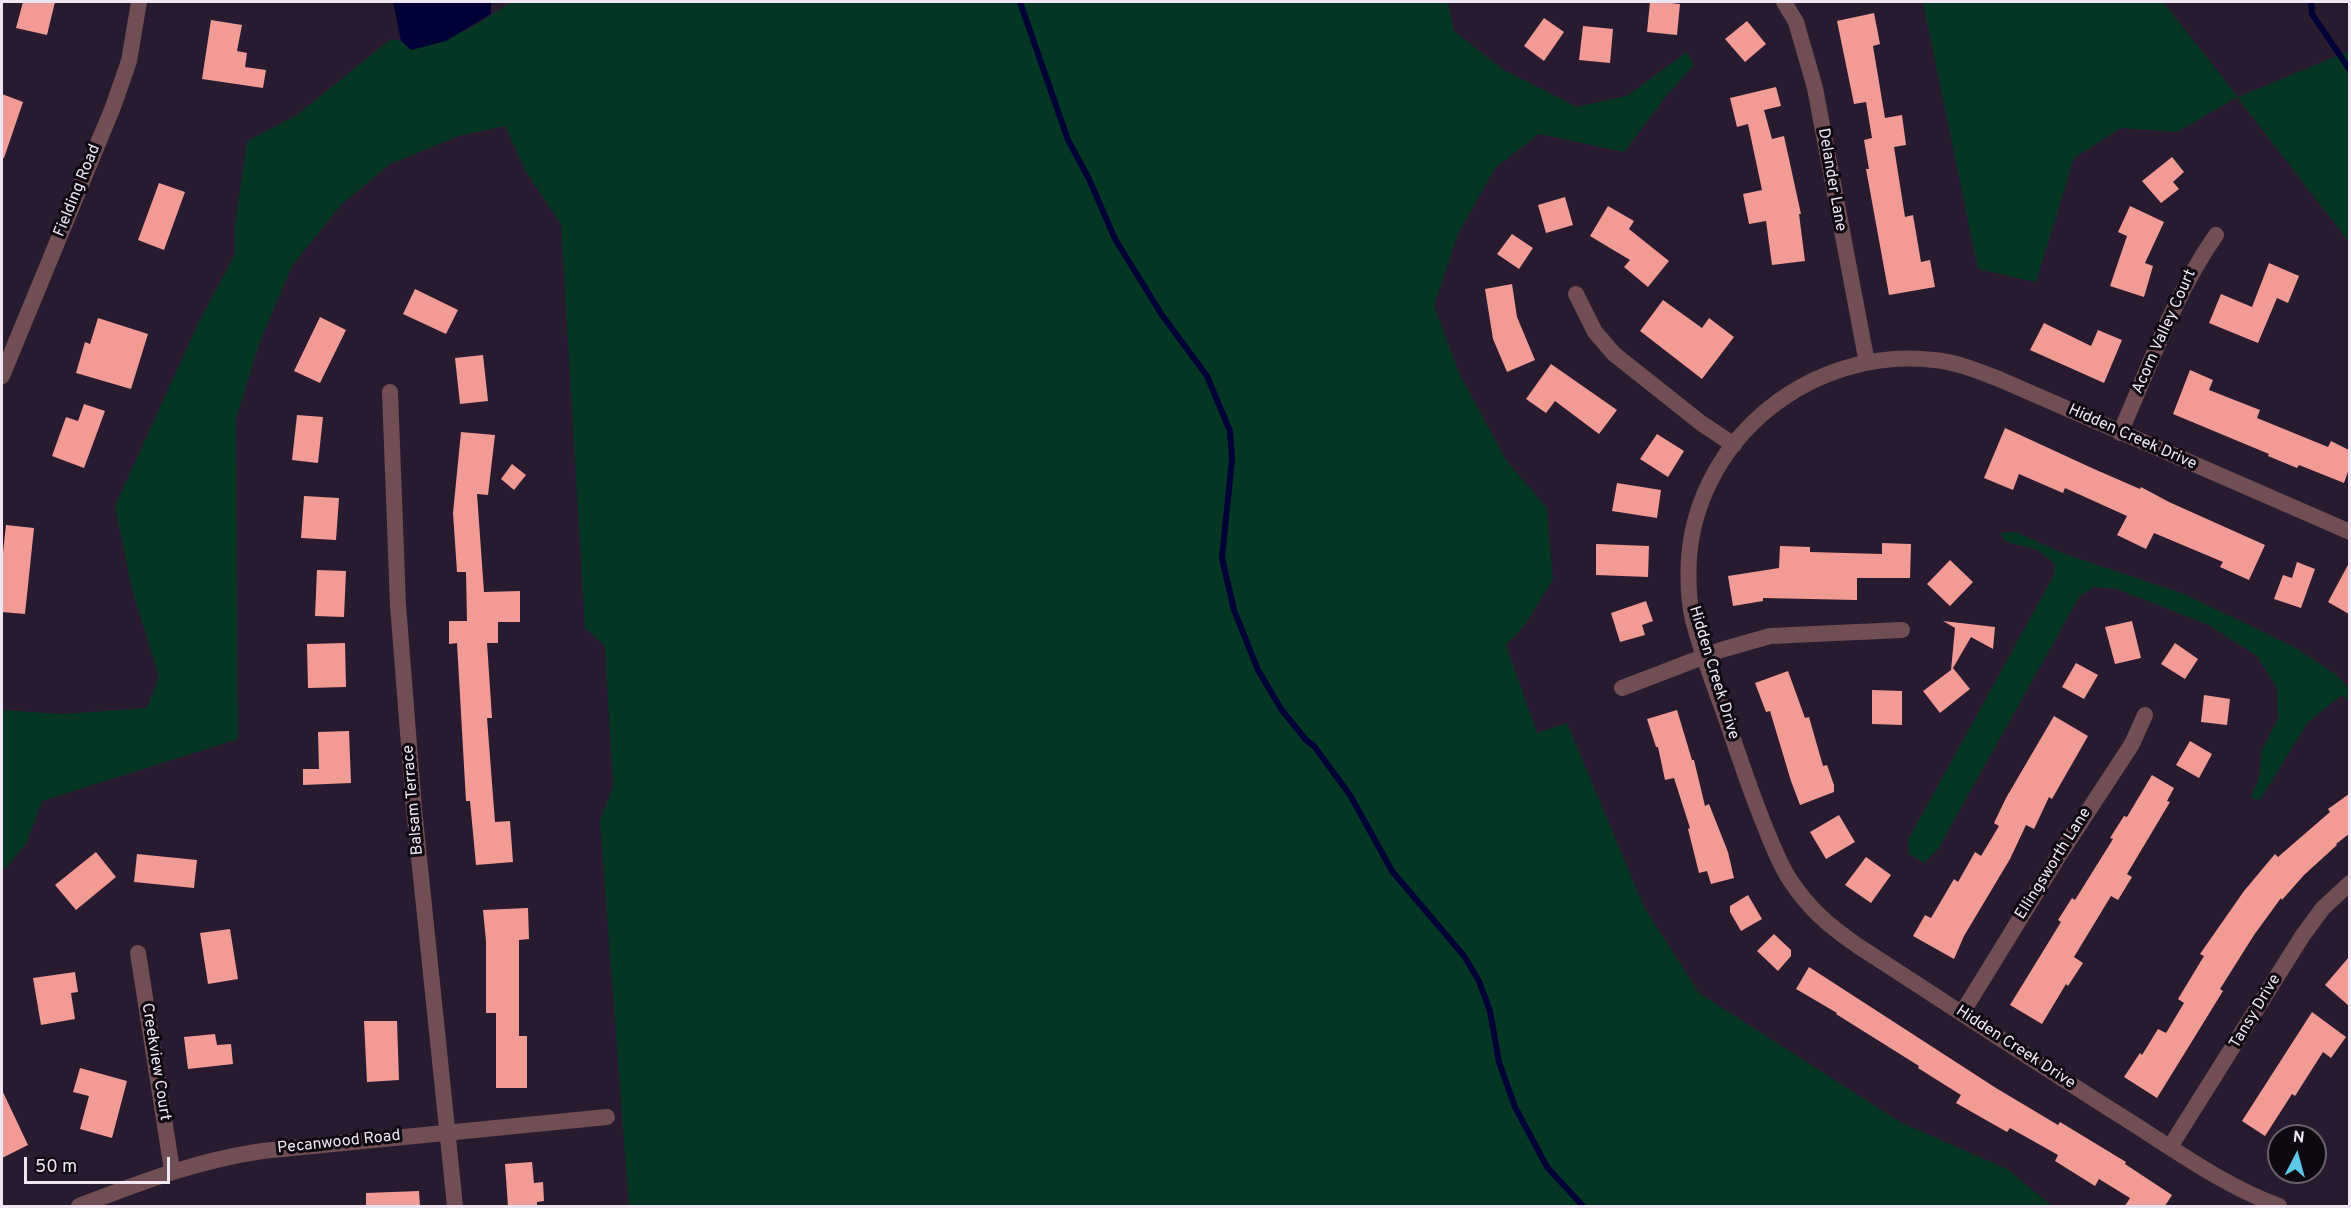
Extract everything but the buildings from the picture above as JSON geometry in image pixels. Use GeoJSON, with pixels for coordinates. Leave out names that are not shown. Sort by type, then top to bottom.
{"type":"FeatureCollection","features":[{"type":"Feature","properties":{"kind":"street","name":"Fielding Road"},"geometry":{"type":"LineString","coordinates":[[2,376],[113,107],[129,61],[139,2]]}},
{"type":"Feature","properties":{"kind":"street","name":"Delander Lane"},"geometry":{"type":"LineString","coordinates":[[1784,2],[1796,22],[1815,88],[1867,363]]}},
{"type":"Feature","properties":{"kind":"street","name":"Acorn Valley Court"},"geometry":{"type":"LineString","coordinates":[[2120,433],[2180,296],[2196,265],[2216,235]]}},
{"type":"Feature","properties":{"kind":"street"},"geometry":{"type":"LineString","coordinates":[[1576,294],[1596,332],[1614,354],[1701,423],[1734,445]]}},
{"type":"Feature","properties":{"kind":"street","name":"Hidden Creek Drive"},"geometry":{"type":"LineString","coordinates":[[2279,1206],[2251,1196],[2170,1147],[1824,922],[1788,877],[1773,848],[1749,786],[1692,611],[1689,595],[1689,557],[1695,519],[1707,489],[1746,429],[1771,405],[1801,386],[1835,371],[1867,363],[1910,358],[1962,365],[1999,379],[2349,532]]}},
{"type":"Feature","properties":{"kind":"street","name":"Balsam Terrace"},"geometry":{"type":"LineString","coordinates":[[390,392],[398,605],[414,809],[455,1206]]}},
{"type":"Feature","properties":{"kind":"street"},"geometry":{"type":"LineString","coordinates":[[1622,688],[1705,656],[1770,636],[1902,630]]}},
{"type":"Feature","properties":{"kind":"street","name":"Ellingsworth Lane"},"geometry":{"type":"LineString","coordinates":[[1962,1013],[2058,857],[2132,744],[2145,715]]}},
{"type":"Feature","properties":{"kind":"street","name":"Tansy Drive"},"geometry":{"type":"LineString","coordinates":[[2170,1147],[2303,935],[2323,908],[2349,883]]}},
{"type":"Feature","properties":{"kind":"street","name":"Creekview Court"},"geometry":{"type":"LineString","coordinates":[[138,952],[172,1170]]}},
{"type":"Feature","properties":{"kind":"street","name":"Pecanwood Road"},"geometry":{"type":"LineString","coordinates":[[79,1206],[172,1170],[226,1156],[262,1150],[447,1131],[607,1117]]}},
{"type":"Feature","properties":{"kind":"green space"},"geometry":{"type":"Polygon","coordinates":[[[512,2],[1448,2],[1454,31],[1502,69],[1577,107],[1627,96],[1687,52],[1694,65],[1667,95],[1624,152],[1539,134],[1495,168],[1458,234],[1434,306],[1459,373],[1506,460],[1547,508],[1553,580],[1524,626],[1506,645],[1537,733],[1567,723],[1644,907],[1699,993],[1900,1122],[2007,1169],[2052,1206],[629,1206],[600,821],[613,786],[605,646],[585,628],[561,224],[526,172],[505,126],[459,136],[390,164],[341,205],[292,266],[259,344],[236,419],[238,739],[42,801],[26,844],[2,872],[2,710],[63,714],[147,708],[159,677],[132,589],[115,506],[199,322],[235,254],[235,225],[247,141],[297,115],[391,39],[401,41],[411,50],[469,29],[512,2]]]}},
{"type":"Feature","properties":{"kind":"green space"},"geometry":{"type":"Polygon","coordinates":[[[1923,2],[2163,2],[2238,97],[2349,51],[2349,242],[2237,97],[2177,132],[2121,128],[2074,158],[2036,282],[1978,269],[1923,2]]]}},
{"type":"Feature","properties":{"kind":"green space"},"geometry":{"type":"Polygon","coordinates":[[[2016,532],[2065,554],[2184,594],[2294,647],[2335,674],[2349,688],[2349,702],[2342,695],[2308,722],[2260,800],[2250,798],[2259,778],[2261,752],[2278,718],[2277,688],[2257,656],[2209,625],[2117,589],[2093,587],[2079,597],[1938,849],[1924,863],[1909,854],[1908,840],[2054,575],[2055,564],[2038,550],[2007,542],[2000,533],[2016,532]]]}},
{"type":"Feature","properties":{"kind":"shaded area"},"geometry":{"type":"Polygon","coordinates":[[[393,2],[491,2],[491,14],[446,41],[411,50],[401,41],[393,2]]]}},
{"type":"Feature","properties":{"kind":"waterway"},"geometry":{"type":"LineString","coordinates":[[1020,2],[1068,140],[1089,179],[1115,239],[1162,315],[1207,376],[1230,431],[1232,459],[1222,558],[1234,610],[1258,670],[1281,709],[1306,740],[1314,746],[1350,795],[1392,871],[1464,956],[1479,981],[1490,1011],[1499,1062],[1515,1107],[1547,1167],[1583,1206]]}},
{"type":"Feature","properties":{"kind":"waterway"},"geometry":{"type":"LineString","coordinates":[[2311,2],[2312,14],[2350,70]]}}]}
